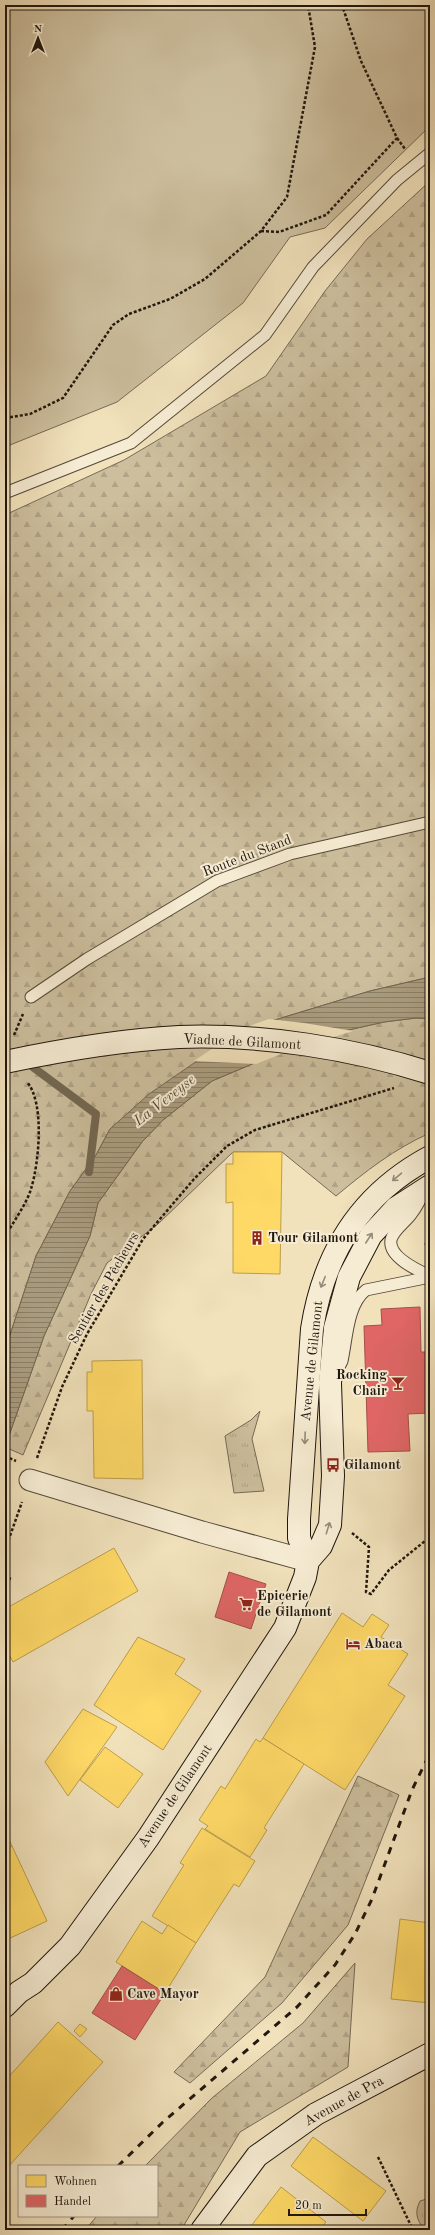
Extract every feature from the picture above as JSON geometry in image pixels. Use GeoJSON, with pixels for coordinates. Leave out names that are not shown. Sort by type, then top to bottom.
{"type":"FeatureCollection","features":[{"type":"Feature","properties":{"kind":"street","name":"Viaduc de Gilamont"},"geometry":{"type":"LineString","coordinates":[[8,1052],[66,1049],[179,1037],[249,1039],[315,1046],[379,1059],[430,1073]]}},
{"type":"Feature","properties":{"kind":"street","name":"Avenue de Gilamont"},"geometry":{"type":"LineString","coordinates":[[308,1561],[299,1538],[299,1520],[312,1329],[317,1298],[340,1242],[356,1217],[381,1191],[407,1169],[430,1157]]}},
{"type":"Feature","properties":{"kind":"street","name":"Avenue de Gilamont"},"geometry":{"type":"LineString","coordinates":[[5,2006],[20,1992],[34,1983],[70,1946],[148,1838],[285,1628],[305,1577],[308,1561],[321,1546],[330,1525],[333,1476],[330,1384],[335,1328],[349,1277],[371,1234],[396,1208],[429,1187]]}},
{"type":"Feature","properties":{"kind":"street"},"geometry":{"type":"LineString","coordinates":[[29,1468],[217,1536],[308,1561]]}},
{"type":"Feature","properties":{"kind":"street","name":"Avenue de Pra"},"geometry":{"type":"LineString","coordinates":[[202,2230],[257,2156],[316,2114],[430,2054]]}},
{"type":"Feature","properties":{"kind":"lane"},"geometry":{"type":"LineString","coordinates":[[5,493],[95,459],[131,443],[264,335],[313,267],[397,180],[430,153]]}},
{"type":"Feature","properties":{"kind":"lane","name":"Route du Stand"},"geometry":{"type":"LineString","coordinates":[[31,997],[87,959],[217,881],[290,854],[430,822]]}},
{"type":"Feature","properties":{"kind":"lane"},"geometry":{"type":"LineString","coordinates":[[429,1187],[412,1213],[391,1239],[392,1247],[397,1255],[407,1264],[430,1277]]}},
{"type":"Feature","properties":{"kind":"lane"},"geometry":{"type":"LineString","coordinates":[[330,1384],[342,1361],[350,1316],[360,1295],[366,1290],[430,1277]]}},
{"type":"Feature","properties":{"kind":"path"},"geometry":{"type":"LineString","coordinates":[[5,418],[30,414],[63,398],[114,325],[129,314],[170,299],[205,279],[261,231],[287,197],[315,47],[308,5]]}},
{"type":"Feature","properties":{"kind":"path"},"geometry":{"type":"LineString","coordinates":[[261,231],[279,232],[326,215],[397,138],[361,61],[342,5]]}},
{"type":"Feature","properties":{"kind":"path"},"geometry":{"type":"LineString","coordinates":[[8,1052],[16,1028],[31,997]]}},
{"type":"Feature","properties":{"kind":"path"},"geometry":{"type":"LineString","coordinates":[[5,1237],[31,1189],[40,1131],[34,1090],[24,1079]]}},
{"type":"Feature","properties":{"kind":"path","name":"Sentier des Pêcheurs"},"geometry":{"type":"LineString","coordinates":[[5,1550],[29,1468],[62,1387],[87,1334],[143,1239],[194,1179],[227,1146],[255,1130],[397,1088]]}},
{"type":"Feature","properties":{"kind":"path"},"geometry":{"type":"LineString","coordinates":[[5,1456],[29,1468]]}},
{"type":"Feature","properties":{"kind":"path"},"geometry":{"type":"LineString","coordinates":[[330,1525],[355,1534],[369,1548],[366,1592],[371,1594],[389,1570],[430,1537]]}},
{"type":"Feature","properties":{"kind":"path"},"geometry":{"type":"LineString","coordinates":[[5,1577],[11,1579]]}},
{"type":"Feature","properties":{"kind":"path"},"geometry":{"type":"LineString","coordinates":[[378,2157],[413,2230]]}},
{"type":"Feature","properties":{"kind":"green space"},"geometry":{"type":"Polygon","coordinates":[[[5,5],[430,5],[430,126],[325,228],[290,237],[243,303],[117,402],[5,447],[5,5]]]}},
{"type":"Feature","properties":{"kind":"green space"},"geometry":{"type":"Polygon","coordinates":[[[430,181],[430,977],[370,991],[242,1030],[110,1129],[96,1155],[70,1191],[36,1256],[5,1350],[5,515],[124,460],[266,376],[325,291],[367,239],[430,181]]]}},
{"type":"Feature","properties":{"kind":"green space"},"geometry":{"type":"Polygon","coordinates":[[[416,1018],[430,1019],[430,1133],[404,1146],[381,1161],[336,1196],[282,1152],[233,1152],[158,1224],[107,1263],[91,1294],[23,1455],[5,1447],[44,1336],[90,1236],[98,1203],[142,1142],[163,1120],[212,1081],[290,1048],[335,1033],[384,1022],[416,1018]]]}},
{"type":"Feature","properties":{"kind":"green space"},"geometry":{"type":"Polygon","coordinates":[[[260,1411],[252,1439],[264,1491],[234,1493],[225,1436],[251,1420],[260,1411]]]}},
{"type":"Feature","properties":{"kind":"green space"},"geometry":{"type":"Polygon","coordinates":[[[358,1776],[399,1795],[348,1925],[282,2003],[190,2083],[174,2072],[265,1977],[358,1776]]]}},
{"type":"Feature","properties":{"kind":"green space"},"geometry":{"type":"Polygon","coordinates":[[[355,1963],[348,2067],[240,2132],[181,2230],[85,2230],[96,2217],[158,2217],[158,2165],[146,2165],[212,2098],[303,2023],[355,1963]]]}},
{"type":"Feature","properties":{"kind":"green space"},"geometry":{"type":"Polygon","coordinates":[[[430,2198],[430,2230],[424,2230],[417,2216],[417,2209],[420,2201],[430,2198]]]}},
{"type":"Feature","properties":{"kind":"water","name":"La Veveyse"},"geometry":{"type":"Polygon","coordinates":[[[430,977],[430,1019],[416,1018],[384,1022],[335,1033],[290,1048],[212,1081],[163,1120],[142,1142],[98,1203],[90,1236],[44,1336],[5,1447],[5,1350],[36,1256],[70,1191],[96,1155],[110,1129],[149,1094],[242,1030],[370,991],[430,977]]]}},
{"type":"Feature","properties":{"kind":"pier"},"geometry":{"type":"Polygon","coordinates":[[[269,1019],[353,1031],[291,1050],[256,1064],[194,1061],[241,1029],[269,1019]]]}},
{"type":"Feature","properties":{"kind":"building: Wohnen","name":"Tour Gilamont"},"geometry":{"type":"Polygon","coordinates":[[[233,1152],[282,1152],[280,1274],[233,1273],[233,1202],[226,1203],[226,1164],[233,1164],[233,1152]]]}},
{"type":"Feature","properties":{"kind":"building: Wohnen"},"geometry":{"type":"Polygon","coordinates":[[[430,1239],[430,1249],[424,1244],[430,1239]]]}},
{"type":"Feature","properties":{"kind":"building: Wohnen"},"geometry":{"type":"Polygon","coordinates":[[[142,1360],[143,1479],[94,1478],[93,1411],[87,1411],[87,1372],[92,1372],[92,1361],[142,1360]]]}},
{"type":"Feature","properties":{"kind":"building: Wohnen"},"geometry":{"type":"Polygon","coordinates":[[[114,1548],[138,1591],[13,1662],[5,1647],[5,1609],[114,1548]]]}},
{"type":"Feature","properties":{"kind":"building: Wohnen"},"geometry":{"type":"Polygon","coordinates":[[[342,1613],[363,1627],[372,1614],[389,1625],[381,1637],[408,1654],[388,1685],[405,1696],[345,1790],[263,1738],[342,1613]]]}},
{"type":"Feature","properties":{"kind":"building: Wohnen"},"geometry":{"type":"Polygon","coordinates":[[[138,1637],[185,1659],[175,1674],[201,1691],[163,1750],[94,1705],[138,1637]]]}},
{"type":"Feature","properties":{"kind":"building: Wohnen"},"geometry":{"type":"Polygon","coordinates":[[[83,1709],[117,1727],[68,1796],[45,1762],[83,1709]]]}},
{"type":"Feature","properties":{"kind":"building: Wohnen"},"geometry":{"type":"Polygon","coordinates":[[[263,1738],[304,1764],[264,1828],[267,1830],[250,1857],[205,1829],[208,1826],[199,1820],[221,1786],[225,1789],[256,1739],[260,1742],[263,1738]]]}},
{"type":"Feature","properties":{"kind":"building: Wohnen"},"geometry":{"type":"Polygon","coordinates":[[[105,1747],[143,1774],[118,1808],[80,1780],[105,1747]]]}},
{"type":"Feature","properties":{"kind":"building: Wohnen"},"geometry":{"type":"Polygon","coordinates":[[[202,1828],[255,1861],[239,1887],[234,1884],[196,1943],[152,1916],[184,1865],[180,1863],[202,1828]]]}},
{"type":"Feature","properties":{"kind":"building: Wohnen"},"geometry":{"type":"Polygon","coordinates":[[[5,1831],[12,1846],[5,1849],[5,1831]]]}},
{"type":"Feature","properties":{"kind":"building: Wohnen"},"geometry":{"type":"Polygon","coordinates":[[[12,1846],[47,1921],[6,1940],[5,1849],[12,1846]]]}},
{"type":"Feature","properties":{"kind":"building: Wohnen"},"geometry":{"type":"Polygon","coordinates":[[[400,1919],[430,1923],[430,2003],[391,1999],[400,1919]]]}},
{"type":"Feature","properties":{"kind":"building: Wohnen"},"geometry":{"type":"Polygon","coordinates":[[[142,1921],[162,1934],[168,1925],[196,1943],[165,1993],[116,1962],[142,1921]]]}},
{"type":"Feature","properties":{"kind":"building: Wohnen"},"geometry":{"type":"Polygon","coordinates":[[[58,2022],[103,2062],[8,2167],[5,2164],[5,2081],[58,2022]]]}},
{"type":"Feature","properties":{"kind":"building: Wohnen"},"geometry":{"type":"Polygon","coordinates":[[[80,2024],[87,2029],[80,2037],[74,2031],[80,2024]]]}},
{"type":"Feature","properties":{"kind":"building: Wohnen"},"geometry":{"type":"Polygon","coordinates":[[[313,2137],[386,2191],[363,2221],[291,2166],[313,2137]]]}},
{"type":"Feature","properties":{"kind":"building: Wohnen"},"geometry":{"type":"Polygon","coordinates":[[[281,2187],[326,2222],[319,2230],[248,2230],[281,2187]]]}},
{"type":"Feature","properties":{"kind":"building: Handel","name":"Rocking Chair"},"geometry":{"type":"Polygon","coordinates":[[[420,1307],[421,1352],[430,1352],[430,1413],[408,1414],[410,1451],[368,1452],[364,1326],[382,1325],[381,1309],[420,1307]]]}},
{"type":"Feature","properties":{"kind":"building: Handel"},"geometry":{"type":"Polygon","coordinates":[[[229,1572],[266,1584],[251,1629],[215,1617],[229,1572]]]}},
{"type":"Feature","properties":{"kind":"building: Handel"},"geometry":{"type":"Polygon","coordinates":[[[122,1966],[165,1993],[135,2040],[92,2013],[122,1966]]]}},
{"type":"Feature","properties":{"kind":"waterway"},"geometry":{"type":"LineString","coordinates":[[26,1062],[96,1114],[89,1172]]}},
{"type":"Feature","properties":{"kind":"railway"},"geometry":{"type":"LineString","coordinates":[[119,2165],[163,2122],[297,2007],[335,1965],[355,1934],[372,1899],[412,1790],[430,1753]]}},
{"type":"Feature","properties":{"kind":"railway"},"geometry":{"type":"LineString","coordinates":[[62,2230],[73,2217]]}},
{"type":"Feature","properties":{"kind":"place","name":"Tour Gilamont"},"geometry":{"type":"Point","coordinates":[257,1238]}},
{"type":"Feature","properties":{"kind":"place","name":"Rocking Chair"},"geometry":{"type":"Point","coordinates":[398,1383]}},
{"type":"Feature","properties":{"kind":"place","name":"Gilamont"},"geometry":{"type":"Point","coordinates":[333,1465]}},
{"type":"Feature","properties":{"kind":"place","name":"Epicerie de Gilamont"},"geometry":{"type":"Point","coordinates":[246,1604]}},
{"type":"Feature","properties":{"kind":"place","name":"Abaca"},"geometry":{"type":"Point","coordinates":[353,1644]}},
{"type":"Feature","properties":{"kind":"place","name":"Cave Mayor"},"geometry":{"type":"Point","coordinates":[116,1994]}}]}
